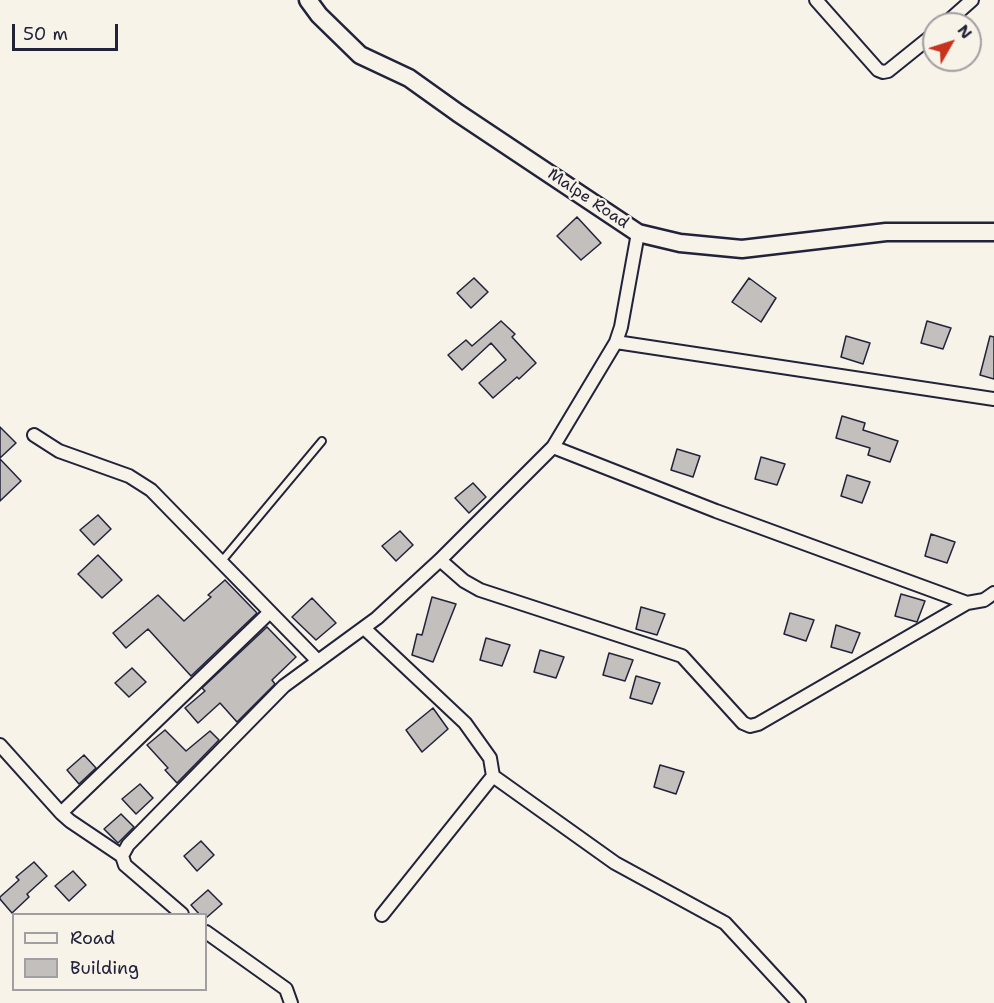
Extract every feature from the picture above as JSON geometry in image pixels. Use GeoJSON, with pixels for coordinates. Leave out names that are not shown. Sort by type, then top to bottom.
{"type":"FeatureCollection","features":[{"type":"Feature","properties":{"kind":"street","name":"Malpe Road"},"geometry":{"type":"LineString","coordinates":[[308,0],[319,15],[360,55],[409,78],[638,233],[680,243],[742,249],[886,232],[994,232]]}},
{"type":"Feature","properties":{"kind":"street"},"geometry":{"type":"LineString","coordinates":[[958,12],[972,0]]}},
{"type":"Feature","properties":{"kind":"street"},"geometry":{"type":"LineString","coordinates":[[818,1],[883,72],[888,71],[922,44]]}},
{"type":"Feature","properties":{"kind":"street"},"geometry":{"type":"LineString","coordinates":[[122,856],[128,845],[284,686],[364,628],[440,560],[553,447],[616,342],[621,327],[638,233]]}},
{"type":"Feature","properties":{"kind":"street"},"geometry":{"type":"LineString","coordinates":[[616,342],[994,399]]}},
{"type":"Feature","properties":{"kind":"street"},"geometry":{"type":"LineString","coordinates":[[34,435],[59,451],[140,482],[151,490],[317,660]]}},
{"type":"Feature","properties":{"kind":"street"},"geometry":{"type":"LineString","coordinates":[[553,447],[716,511],[967,603]]}},
{"type":"Feature","properties":{"kind":"street"},"geometry":{"type":"LineString","coordinates":[[440,560],[464,581],[480,590],[682,656],[743,723],[750,726],[758,724],[967,603],[984,600],[994,593]]}},
{"type":"Feature","properties":{"kind":"street"},"geometry":{"type":"LineString","coordinates":[[61,813],[270,612]]}},
{"type":"Feature","properties":{"kind":"street"},"geometry":{"type":"LineString","coordinates":[[364,628],[465,723],[490,758],[493,776],[615,863],[725,923],[799,1003]]}},
{"type":"Feature","properties":{"kind":"street"},"geometry":{"type":"LineString","coordinates":[[0,745],[61,813],[122,856],[125,865],[180,913]]}},
{"type":"Feature","properties":{"kind":"street"},"geometry":{"type":"LineString","coordinates":[[382,915],[493,776]]}},
{"type":"Feature","properties":{"kind":"street"},"geometry":{"type":"LineString","coordinates":[[207,933],[286,989],[291,1003]]}},
{"type":"Feature","properties":{"kind":"lane"},"geometry":{"type":"LineString","coordinates":[[221,562],[322,441]]}},
{"type":"Feature","properties":{"kind":"building"},"geometry":{"type":"Polygon","coordinates":[[[577,217],[601,243],[581,260],[557,236],[577,217]]]}},
{"type":"Feature","properties":{"kind":"building"},"geometry":{"type":"Polygon","coordinates":[[[474,278],[488,292],[471,308],[457,293],[474,278]]]}},
{"type":"Feature","properties":{"kind":"building"},"geometry":{"type":"Polygon","coordinates":[[[749,278],[776,298],[761,322],[732,302],[749,278]]]}},
{"type":"Feature","properties":{"kind":"building"},"geometry":{"type":"Polygon","coordinates":[[[501,321],[515,334],[512,337],[536,363],[493,398],[479,383],[506,360],[491,343],[462,370],[448,355],[466,340],[472,346],[501,321]]]}},
{"type":"Feature","properties":{"kind":"building"},"geometry":{"type":"Polygon","coordinates":[[[927,321],[951,328],[943,349],[921,343],[927,321]]]}},
{"type":"Feature","properties":{"kind":"building"},"geometry":{"type":"Polygon","coordinates":[[[846,336],[870,343],[863,364],[841,357],[846,336]]]}},
{"type":"Feature","properties":{"kind":"building"},"geometry":{"type":"Polygon","coordinates":[[[990,336],[994,337],[994,379],[980,375],[990,336]]]}},
{"type":"Feature","properties":{"kind":"building"},"geometry":{"type":"Polygon","coordinates":[[[842,416],[865,423],[863,430],[898,441],[890,462],[868,455],[870,448],[836,438],[842,416]]]}},
{"type":"Feature","properties":{"kind":"building"},"geometry":{"type":"Polygon","coordinates":[[[0,427],[16,443],[0,458],[0,427]]]}},
{"type":"Feature","properties":{"kind":"building"},"geometry":{"type":"Polygon","coordinates":[[[677,449],[700,456],[693,477],[671,470],[677,449]]]}},
{"type":"Feature","properties":{"kind":"building"},"geometry":{"type":"Polygon","coordinates":[[[761,457],[785,464],[777,485],[755,479],[761,457]]]}},
{"type":"Feature","properties":{"kind":"building"},"geometry":{"type":"Polygon","coordinates":[[[0,459],[21,481],[0,501],[0,459]]]}},
{"type":"Feature","properties":{"kind":"building"},"geometry":{"type":"Polygon","coordinates":[[[847,475],[870,482],[862,503],[841,496],[847,475]]]}},
{"type":"Feature","properties":{"kind":"building"},"geometry":{"type":"Polygon","coordinates":[[[473,483],[486,497],[469,513],[455,498],[473,483]]]}},
{"type":"Feature","properties":{"kind":"building"},"geometry":{"type":"Polygon","coordinates":[[[98,515],[111,529],[94,545],[80,530],[98,515]]]}},
{"type":"Feature","properties":{"kind":"building"},"geometry":{"type":"Polygon","coordinates":[[[400,531],[413,545],[396,561],[382,546],[400,531]]]}},
{"type":"Feature","properties":{"kind":"building"},"geometry":{"type":"Polygon","coordinates":[[[931,534],[955,542],[947,563],[925,556],[931,534]]]}},
{"type":"Feature","properties":{"kind":"building"},"geometry":{"type":"Polygon","coordinates":[[[98,555],[122,580],[102,598],[78,574],[98,555]]]}},
{"type":"Feature","properties":{"kind":"building"},"geometry":{"type":"Polygon","coordinates":[[[225,580],[257,613],[191,676],[148,629],[126,648],[113,633],[158,595],[184,621],[211,597],[208,595],[225,580]]]}},
{"type":"Feature","properties":{"kind":"building"},"geometry":{"type":"Polygon","coordinates":[[[901,594],[925,601],[917,622],[895,616],[901,594]]]}},
{"type":"Feature","properties":{"kind":"building"},"geometry":{"type":"Polygon","coordinates":[[[432,597],[456,604],[433,662],[412,655],[417,634],[422,635],[432,597]]]}},
{"type":"Feature","properties":{"kind":"building"},"geometry":{"type":"Polygon","coordinates":[[[312,598],[336,623],[316,640],[292,617],[312,598]]]}},
{"type":"Feature","properties":{"kind":"building"},"geometry":{"type":"Polygon","coordinates":[[[641,607],[665,614],[657,635],[636,629],[641,607]]]}},
{"type":"Feature","properties":{"kind":"building"},"geometry":{"type":"Polygon","coordinates":[[[790,613],[814,620],[806,641],[784,634],[790,613]]]}},
{"type":"Feature","properties":{"kind":"building"},"geometry":{"type":"Polygon","coordinates":[[[836,625],[860,633],[852,653],[831,647],[836,625]]]}},
{"type":"Feature","properties":{"kind":"building"},"geometry":{"type":"Polygon","coordinates":[[[267,627],[296,657],[272,680],[275,684],[237,722],[220,703],[198,723],[185,708],[205,691],[202,688],[267,627]]]}},
{"type":"Feature","properties":{"kind":"building"},"geometry":{"type":"Polygon","coordinates":[[[486,638],[510,645],[502,666],[480,660],[486,638]]]}},
{"type":"Feature","properties":{"kind":"building"},"geometry":{"type":"Polygon","coordinates":[[[540,650],[564,657],[556,678],[534,672],[540,650]]]}},
{"type":"Feature","properties":{"kind":"building"},"geometry":{"type":"Polygon","coordinates":[[[609,653],[633,660],[625,681],[603,675],[609,653]]]}},
{"type":"Feature","properties":{"kind":"building"},"geometry":{"type":"Polygon","coordinates":[[[132,668],[146,682],[129,697],[115,683],[132,668]]]}},
{"type":"Feature","properties":{"kind":"building"},"geometry":{"type":"Polygon","coordinates":[[[636,676],[660,683],[652,704],[630,698],[636,676]]]}},
{"type":"Feature","properties":{"kind":"building"},"geometry":{"type":"Polygon","coordinates":[[[433,708],[448,729],[422,752],[406,730],[433,708]]]}},
{"type":"Feature","properties":{"kind":"building"},"geometry":{"type":"Polygon","coordinates":[[[165,730],[186,751],[210,731],[219,740],[177,783],[165,770],[168,768],[147,745],[165,730]]]}},
{"type":"Feature","properties":{"kind":"building"},"geometry":{"type":"Polygon","coordinates":[[[84,755],[96,768],[79,784],[67,770],[84,755]]]}},
{"type":"Feature","properties":{"kind":"building"},"geometry":{"type":"Polygon","coordinates":[[[660,765],[684,772],[676,794],[654,787],[660,765]]]}},
{"type":"Feature","properties":{"kind":"building"},"geometry":{"type":"Polygon","coordinates":[[[140,784],[153,798],[136,814],[122,799],[140,784]]]}},
{"type":"Feature","properties":{"kind":"building"},"geometry":{"type":"Polygon","coordinates":[[[121,814],[134,827],[118,843],[104,829],[121,814]]]}},
{"type":"Feature","properties":{"kind":"building"},"geometry":{"type":"Polygon","coordinates":[[[201,841],[214,855],[197,871],[184,856],[201,841]]]}},
{"type":"Feature","properties":{"kind":"building"},"geometry":{"type":"Polygon","coordinates":[[[34,862],[47,876],[27,894],[29,897],[12,913],[0,897],[19,880],[16,877],[34,862]]]}},
{"type":"Feature","properties":{"kind":"building"},"geometry":{"type":"Polygon","coordinates":[[[73,871],[86,885],[69,901],[55,886],[73,871]]]}},
{"type":"Feature","properties":{"kind":"building"},"geometry":{"type":"Polygon","coordinates":[[[208,890],[222,904],[207,917],[207,913],[198,913],[191,905],[208,890]]]}}]}
